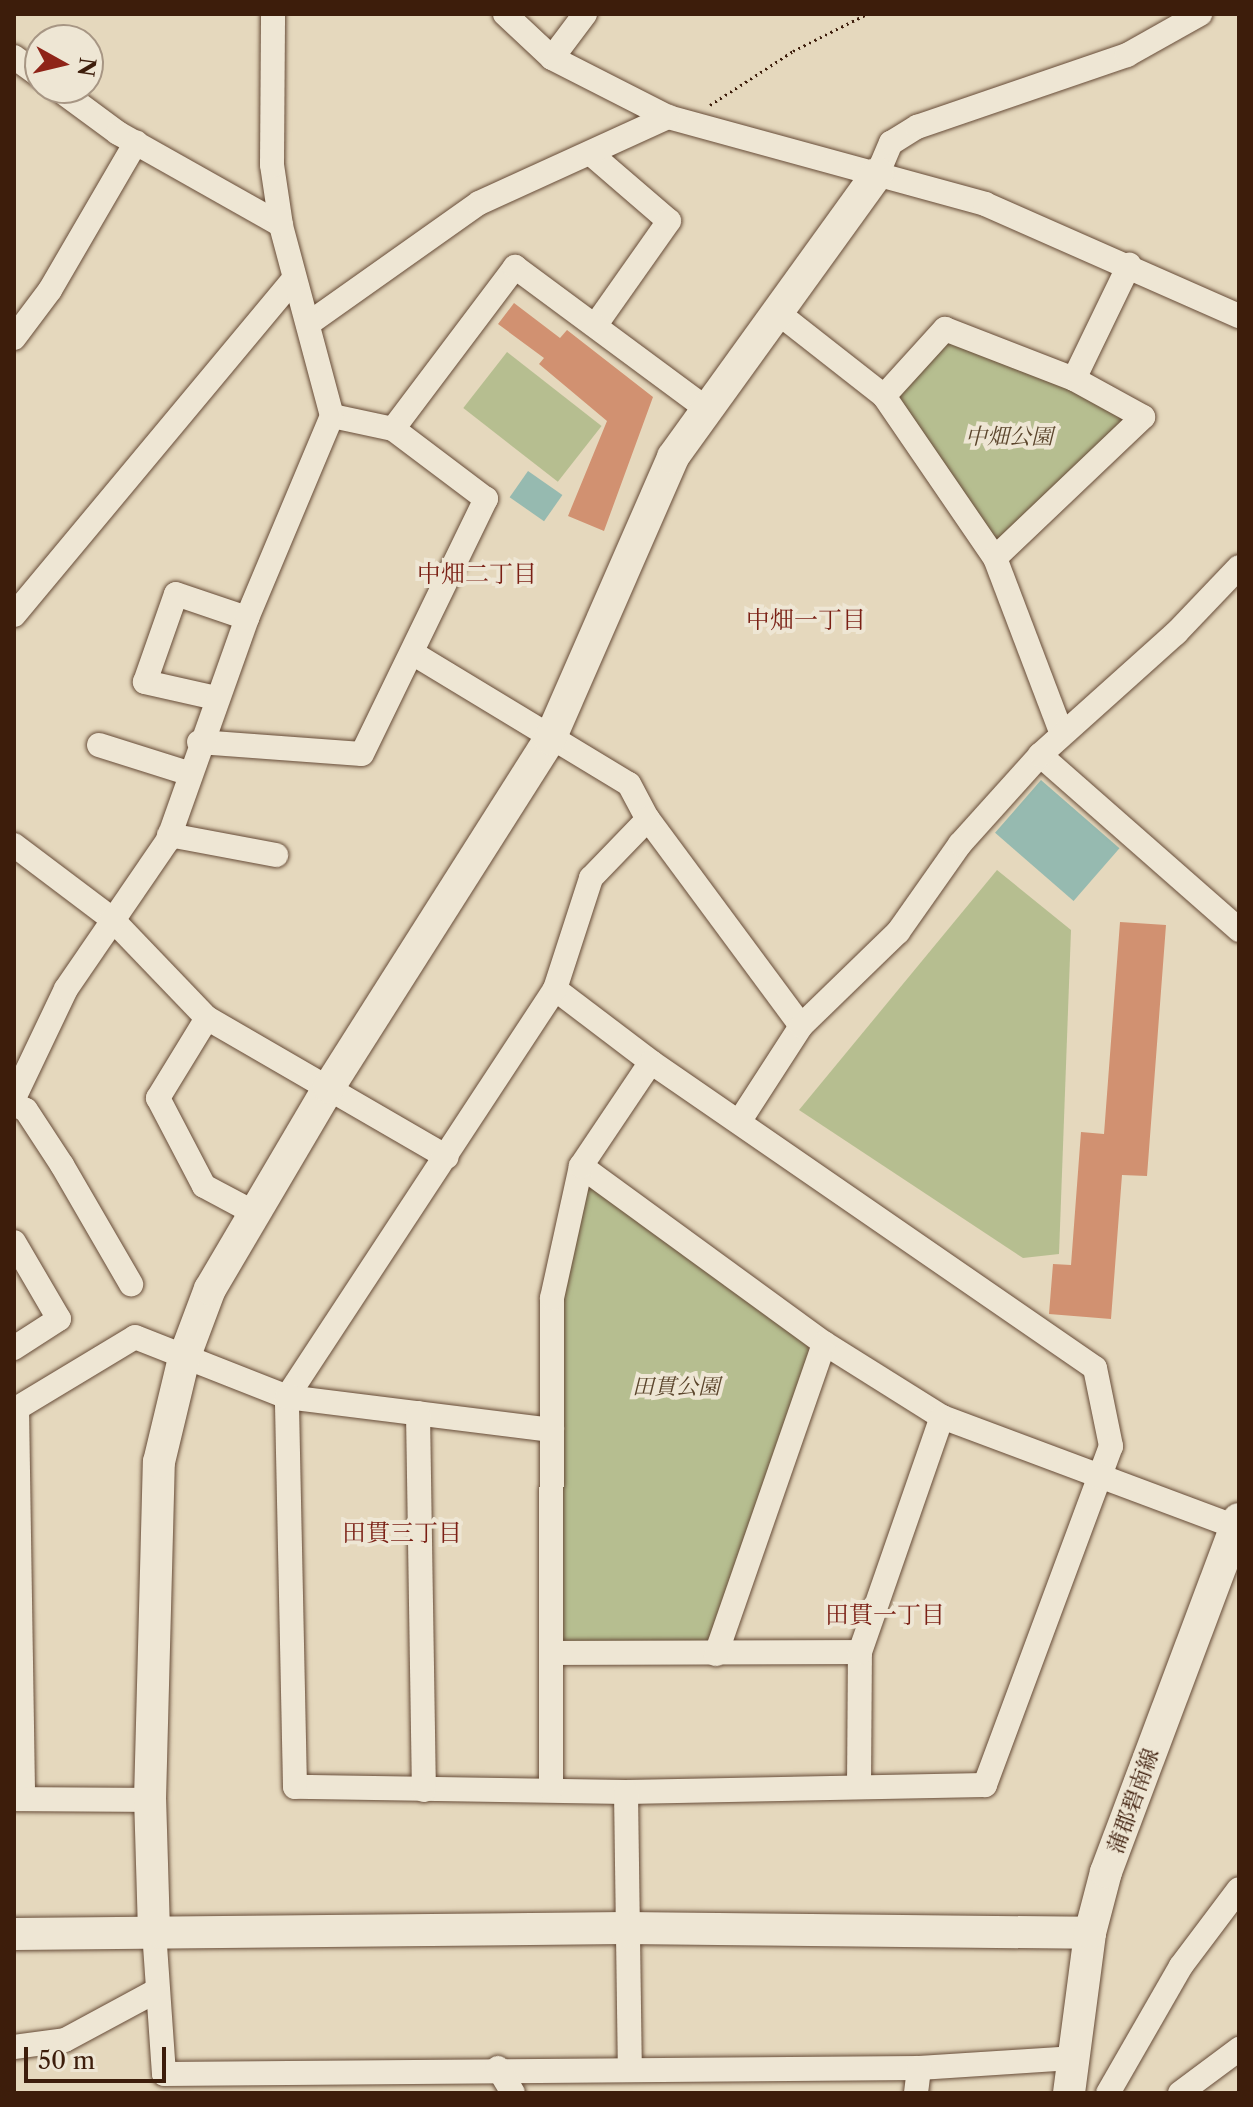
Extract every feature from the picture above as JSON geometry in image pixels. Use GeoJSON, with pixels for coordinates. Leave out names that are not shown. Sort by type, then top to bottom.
{"type":"FeatureCollection","features":[{"type":"Feature","properties":{"kind":"street"},"geometry":{"type":"LineString","coordinates":[[131,1284],[62,1165],[26,1110],[14,1101],[66,989],[169,835],[199,742],[247,618],[332,416],[293,280],[272,165],[273,14]]}},
{"type":"Feature","properties":{"kind":"street"},"geometry":{"type":"LineString","coordinates":[[505,14],[552,58],[668,117],[985,204],[1239,316]]}},
{"type":"Feature","properties":{"kind":"street"},"geometry":{"type":"LineString","coordinates":[[552,58],[585,14]]}},
{"type":"Feature","properties":{"kind":"street"},"geometry":{"type":"LineString","coordinates":[[1072,2058],[919,2068],[498,2068],[164,2074],[156,1991],[150,1800],[159,1462],[184,1358],[210,1289],[329,1087],[550,739],[673,457],[878,173],[891,143],[917,127],[1127,55],[1200,14]]}},
{"type":"Feature","properties":{"kind":"street"},"geometry":{"type":"LineString","coordinates":[[80,104],[136,142],[281,225]]}},
{"type":"Feature","properties":{"kind":"street"},"geometry":{"type":"LineString","coordinates":[[308,324],[479,203],[668,117]]}},
{"type":"Feature","properties":{"kind":"street"},"geometry":{"type":"LineString","coordinates":[[14,338],[50,290],[136,142]]}},
{"type":"Feature","properties":{"kind":"street"},"geometry":{"type":"LineString","coordinates":[[590,153],[669,221],[595,326]]}},
{"type":"Feature","properties":{"kind":"street"},"geometry":{"type":"LineString","coordinates":[[1074,379],[1129,265]]}},
{"type":"Feature","properties":{"kind":"street"},"geometry":{"type":"LineString","coordinates":[[393,429],[515,267],[707,409]]}},
{"type":"Feature","properties":{"kind":"street"},"geometry":{"type":"LineString","coordinates":[[14,615],[293,280]]}},
{"type":"Feature","properties":{"kind":"street"},"geometry":{"type":"LineString","coordinates":[[777,312],[884,396],[995,558],[1061,732]]}},
{"type":"Feature","properties":{"kind":"street"},"geometry":{"type":"LineString","coordinates":[[884,396],[945,329],[1074,379],[1143,417],[995,558]]}},
{"type":"Feature","properties":{"kind":"street"},"geometry":{"type":"LineString","coordinates":[[199,742],[362,754],[414,654],[486,499],[393,429],[332,416]]}},
{"type":"Feature","properties":{"kind":"street"},"geometry":{"type":"LineString","coordinates":[[739,1122],[801,1026],[898,932],[960,844],[1040,755],[1061,732],[1176,633],[1239,567]]}},
{"type":"Feature","properties":{"kind":"street"},"geometry":{"type":"LineString","coordinates":[[216,698],[145,682],[176,594],[247,618]]}},
{"type":"Feature","properties":{"kind":"street"},"geometry":{"type":"LineString","coordinates":[[414,654],[629,784],[648,819],[801,1026]]}},
{"type":"Feature","properties":{"kind":"street"},"geometry":{"type":"LineString","coordinates":[[99,745],[188,773]]}},
{"type":"Feature","properties":{"kind":"street"},"geometry":{"type":"LineString","coordinates":[[1040,755],[1239,930]]}},
{"type":"Feature","properties":{"kind":"street"},"geometry":{"type":"LineString","coordinates":[[555,989],[651,1062],[1095,1368],[1111,1446],[985,1785],[626,1792],[551,1788],[424,1790],[295,1787],[287,1397],[555,989],[591,878],[648,819]]}},
{"type":"Feature","properties":{"kind":"street"},"geometry":{"type":"LineString","coordinates":[[169,835],[276,855]]}},
{"type":"Feature","properties":{"kind":"street"},"geometry":{"type":"LineString","coordinates":[[14,845],[111,918],[207,1018],[447,1157]]}},
{"type":"Feature","properties":{"kind":"street"},"geometry":{"type":"LineString","coordinates":[[207,1018],[158,1098],[204,1186],[253,1212]]}},
{"type":"Feature","properties":{"kind":"street"},"geometry":{"type":"LineString","coordinates":[[551,1788],[554,1653],[552,1298],[581,1166],[651,1062]]}},
{"type":"Feature","properties":{"kind":"street"},"geometry":{"type":"LineString","coordinates":[[581,1166],[824,1343],[942,1417],[1238,1523]]}},
{"type":"Feature","properties":{"kind":"street"},"geometry":{"type":"LineString","coordinates":[[14,1242],[59,1319],[14,1348]]}},
{"type":"Feature","properties":{"kind":"street"},"geometry":{"type":"LineString","coordinates":[[150,1800],[18,1799],[16,1409],[135,1337],[287,1397],[552,1430]]}},
{"type":"Feature","properties":{"kind":"street"},"geometry":{"type":"LineString","coordinates":[[716,1654],[824,1343]]}},
{"type":"Feature","properties":{"kind":"street"},"geometry":{"type":"LineString","coordinates":[[418,1413],[424,1790]]}},
{"type":"Feature","properties":{"kind":"street"},"geometry":{"type":"LineString","coordinates":[[859,1787],[860,1652],[942,1417]]}},
{"type":"Feature","properties":{"kind":"street","name":"蒲郡碧南線"},"geometry":{"type":"LineString","coordinates":[[1069,2093],[1090,1933],[1106,1872],[1238,1523]]}},
{"type":"Feature","properties":{"kind":"street"},"geometry":{"type":"LineString","coordinates":[[554,1653],[860,1652]]}},
{"type":"Feature","properties":{"kind":"street"},"geometry":{"type":"LineString","coordinates":[[626,1792],[625,1928],[630,2068]]}},
{"type":"Feature","properties":{"kind":"street"},"geometry":{"type":"LineString","coordinates":[[1108,2093],[1181,1966],[1239,1889]]}},
{"type":"Feature","properties":{"kind":"street"},"geometry":{"type":"LineString","coordinates":[[14,1934],[625,1928],[1090,1933]]}},
{"type":"Feature","properties":{"kind":"street"},"geometry":{"type":"LineString","coordinates":[[14,2047],[65,2040],[156,1991]]}},
{"type":"Feature","properties":{"kind":"street"},"geometry":{"type":"LineString","coordinates":[[1180,2093],[1239,2049]]}},
{"type":"Feature","properties":{"kind":"street"},"geometry":{"type":"LineString","coordinates":[[498,2068],[513,2093]]}},
{"type":"Feature","properties":{"kind":"street"},"geometry":{"type":"LineString","coordinates":[[916,2093],[919,2068]]}},
{"type":"Feature","properties":{"kind":"path"},"geometry":{"type":"LineString","coordinates":[[707,106],[793,51],[867,14]]}},
{"type":"Feature","properties":{"kind":"green space","name":"中畑公園"},"geometry":{"type":"Polygon","coordinates":[[[948,340],[1069,388],[1128,418],[998,542],[897,397],[948,340]]]}},
{"type":"Feature","properties":{"kind":"green space"},"geometry":{"type":"Polygon","coordinates":[[[507,352],[602,426],[558,482],[463,408],[507,352]]]}},
{"type":"Feature","properties":{"kind":"green space"},"geometry":{"type":"Polygon","coordinates":[[[997,870],[1071,930],[1059,1254],[1023,1258],[799,1110],[997,870]]]}},
{"type":"Feature","properties":{"kind":"green space","name":"田貫公園"},"geometry":{"type":"Polygon","coordinates":[[[589,1183],[806,1339],[809,1351],[711,1638],[699,1646],[563,1641],[562,1301],[589,1183]]]}},
{"type":"Feature","properties":{"kind":"water"},"geometry":{"type":"Polygon","coordinates":[[[528,471],[562,495],[544,521],[510,497],[528,471]]]}},
{"type":"Feature","properties":{"kind":"water"},"geometry":{"type":"Polygon","coordinates":[[[1041,780],[1119,848],[1074,901],[995,833],[1041,780]]]}},
{"type":"Feature","properties":{"kind":"building"},"geometry":{"type":"Polygon","coordinates":[[[514,303],[560,338],[567,330],[653,397],[604,531],[568,516],[607,421],[539,364],[544,358],[498,324],[514,303]]]}},
{"type":"Feature","properties":{"kind":"building"},"geometry":{"type":"Polygon","coordinates":[[[1120,922],[1166,925],[1147,1176],[1122,1175],[1111,1319],[1049,1314],[1053,1264],[1071,1265],[1081,1132],[1104,1134],[1120,922]]]}},
{"type":"Feature","properties":{"kind":"district","name":"中畑二丁目"},"geometry":{"type":"Point","coordinates":[477,574]}},
{"type":"Feature","properties":{"kind":"district","name":"中畑一丁目"},"geometry":{"type":"Point","coordinates":[806,620]}},
{"type":"Feature","properties":{"kind":"district","name":"田貫三丁目"},"geometry":{"type":"Point","coordinates":[402,1533]}},
{"type":"Feature","properties":{"kind":"district","name":"田貫一丁目"},"geometry":{"type":"Point","coordinates":[885,1615]}}]}
